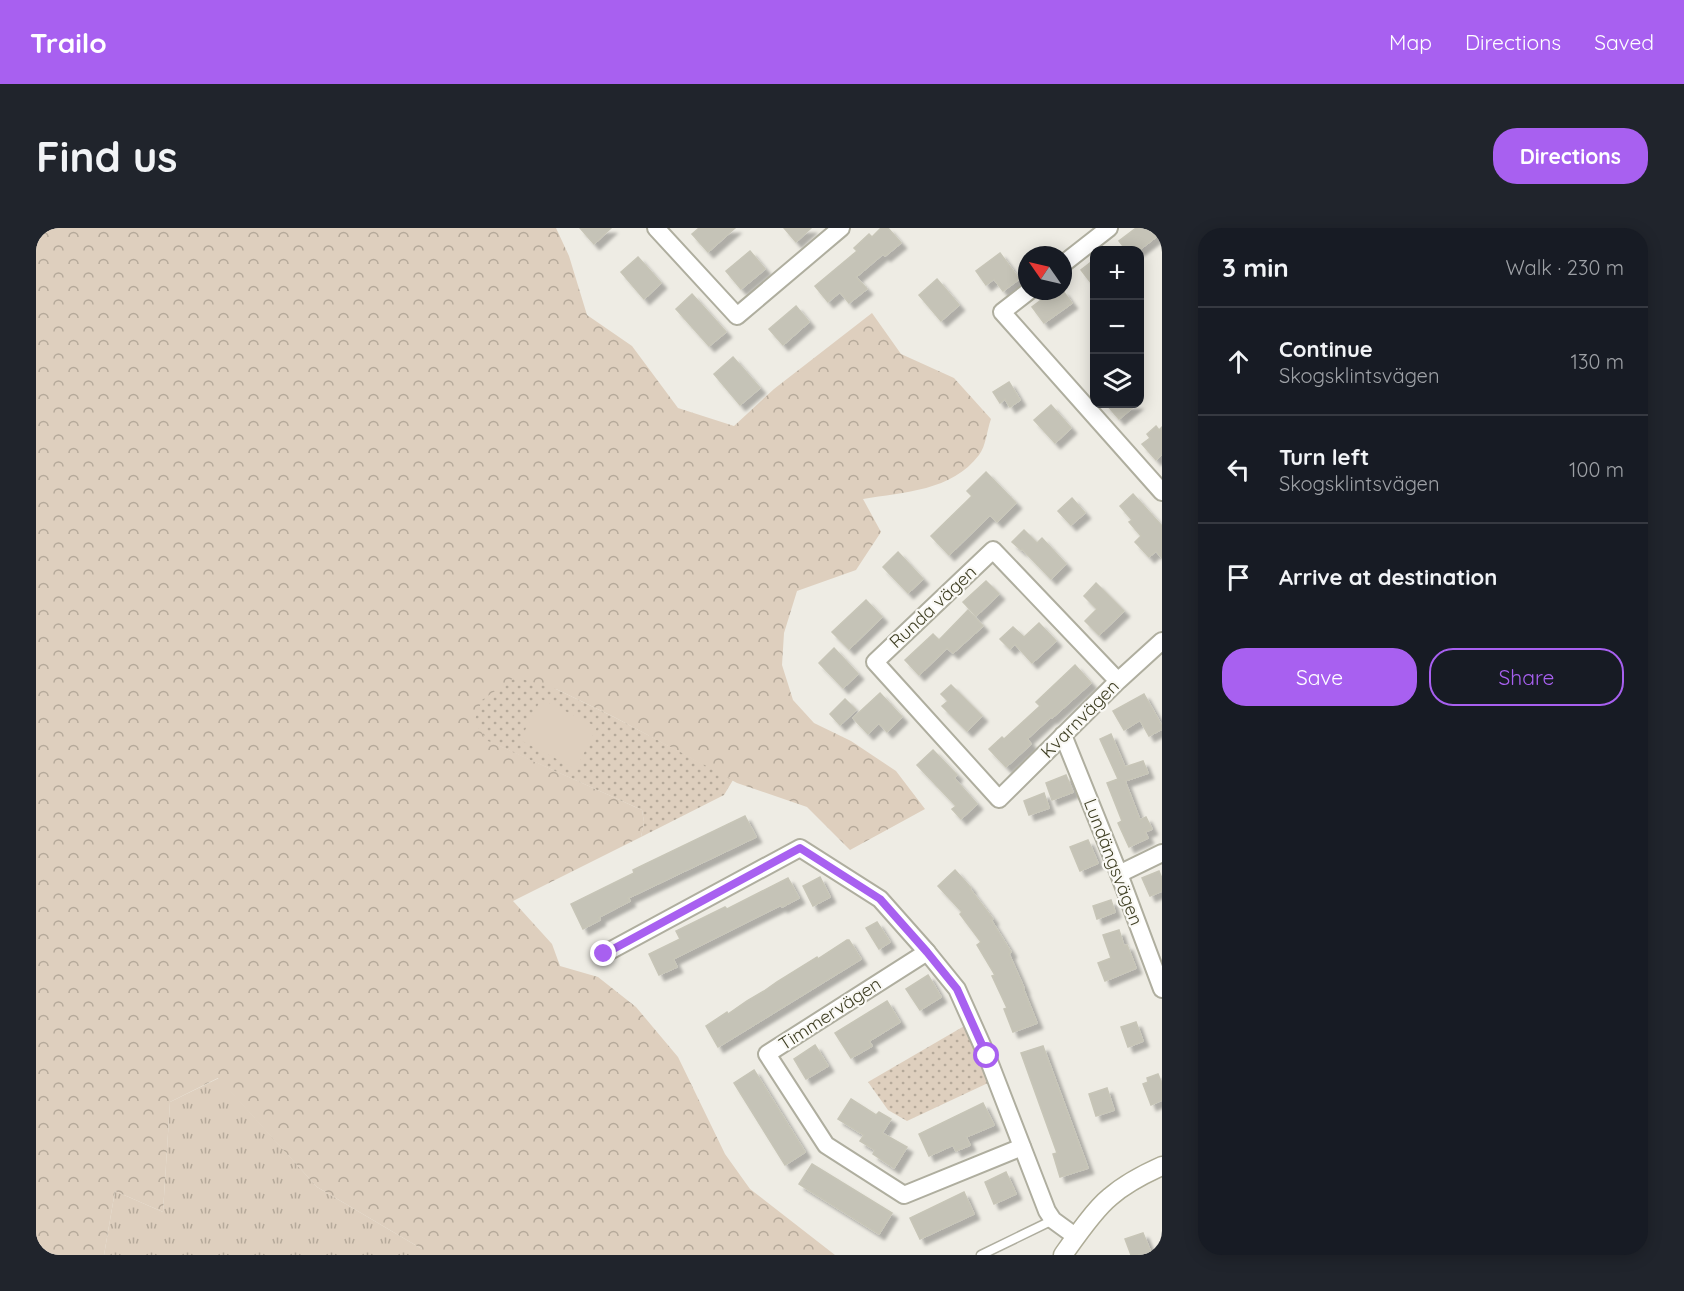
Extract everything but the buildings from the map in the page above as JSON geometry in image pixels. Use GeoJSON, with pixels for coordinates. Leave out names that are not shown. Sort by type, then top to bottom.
{"type":"FeatureCollection","features":[{"type":"Feature","properties":{"kind":"street"},"geometry":{"type":"LineString","coordinates":[[656,228],[737,316],[841,228]]}},
{"type":"Feature","properties":{"kind":"street"},"geometry":{"type":"LineString","coordinates":[[1072,257],[1109,228]]}},
{"type":"Feature","properties":{"kind":"street"},"geometry":{"type":"LineString","coordinates":[[1018,300],[1002,312],[1162,492]]}},
{"type":"Feature","properties":{"kind":"street","name":"Runda vägen"},"geometry":{"type":"LineString","coordinates":[[999,799],[875,662],[993,550],[1118,681]]}},
{"type":"Feature","properties":{"kind":"street","name":"Kvarnvägen"},"geometry":{"type":"LineString","coordinates":[[999,799],[1118,681],[1162,641]]}},
{"type":"Feature","properties":{"kind":"street","name":"Lundängsvägen"},"geometry":{"type":"LineString","coordinates":[[1063,735],[1162,988]]}},
{"type":"Feature","properties":{"kind":"street"},"geometry":{"type":"LineString","coordinates":[[604,954],[800,848],[880,899],[957,989],[987,1056],[1047,1211],[1053,1220],[1075,1236]]}},
{"type":"Feature","properties":{"kind":"street"},"geometry":{"type":"LineString","coordinates":[[1119,874],[1162,853]]}},
{"type":"Feature","properties":{"kind":"street","name":"Timmervägen"},"geometry":{"type":"LineString","coordinates":[[927,952],[767,1054],[826,1145],[904,1195],[1022,1147]]}},
{"type":"Feature","properties":{"kind":"street"},"geometry":{"type":"LineString","coordinates":[[1063,1255],[1075,1236],[1108,1198],[1144,1173],[1162,1166]]}},
{"type":"Feature","properties":{"kind":"lane"},"geometry":{"type":"LineString","coordinates":[[984,1254],[1053,1220]]}},
{"type":"Feature","properties":{"kind":"green space"},"geometry":{"type":"Polygon","coordinates":[[[36,228],[556,228],[569,256],[587,315],[632,346],[678,408],[734,426],[774,389],[872,313],[901,354],[954,378],[991,419],[985,443],[979,455],[955,476],[926,488],[863,499],[881,532],[856,570],[797,591],[784,633],[782,665],[793,700],[814,723],[851,741],[896,771],[925,809],[850,850],[807,807],[737,783],[614,717],[556,689],[489,741],[642,810],[644,822],[641,837],[513,901],[552,944],[560,966],[598,977],[636,1007],[678,1057],[725,1154],[750,1189],[835,1255],[422,1255],[422,1249],[317,1187],[218,1078],[170,1102],[163,1212],[115,1191],[104,1255],[36,1255],[36,228]]]}},
{"type":"Feature","properties":{"kind":"green space"},"geometry":{"type":"Polygon","coordinates":[[[515,677],[556,689],[733,780],[724,795],[641,837],[644,822],[642,810],[488,741],[474,722],[482,700],[515,677]]]}},
{"type":"Feature","properties":{"kind":"green space"},"geometry":{"type":"Polygon","coordinates":[[[541,699],[597,727],[576,769],[520,740],[541,699]]]}},
{"type":"Feature","properties":{"kind":"green space"},"geometry":{"type":"Polygon","coordinates":[[[966,1025],[988,1083],[907,1121],[888,1110],[868,1082],[966,1025]]]}},
{"type":"Feature","properties":{"kind":"green space"},"geometry":{"type":"Polygon","coordinates":[[[219,1078],[317,1187],[422,1249],[422,1255],[104,1255],[115,1191],[163,1212],[170,1102],[219,1078]]]}},
{"type":"Feature","properties":{"kind":"route"},"geometry":{"type":"LineString","coordinates":[[604,954],[800,848],[880,899],[957,989],[987,1056]]}}]}
